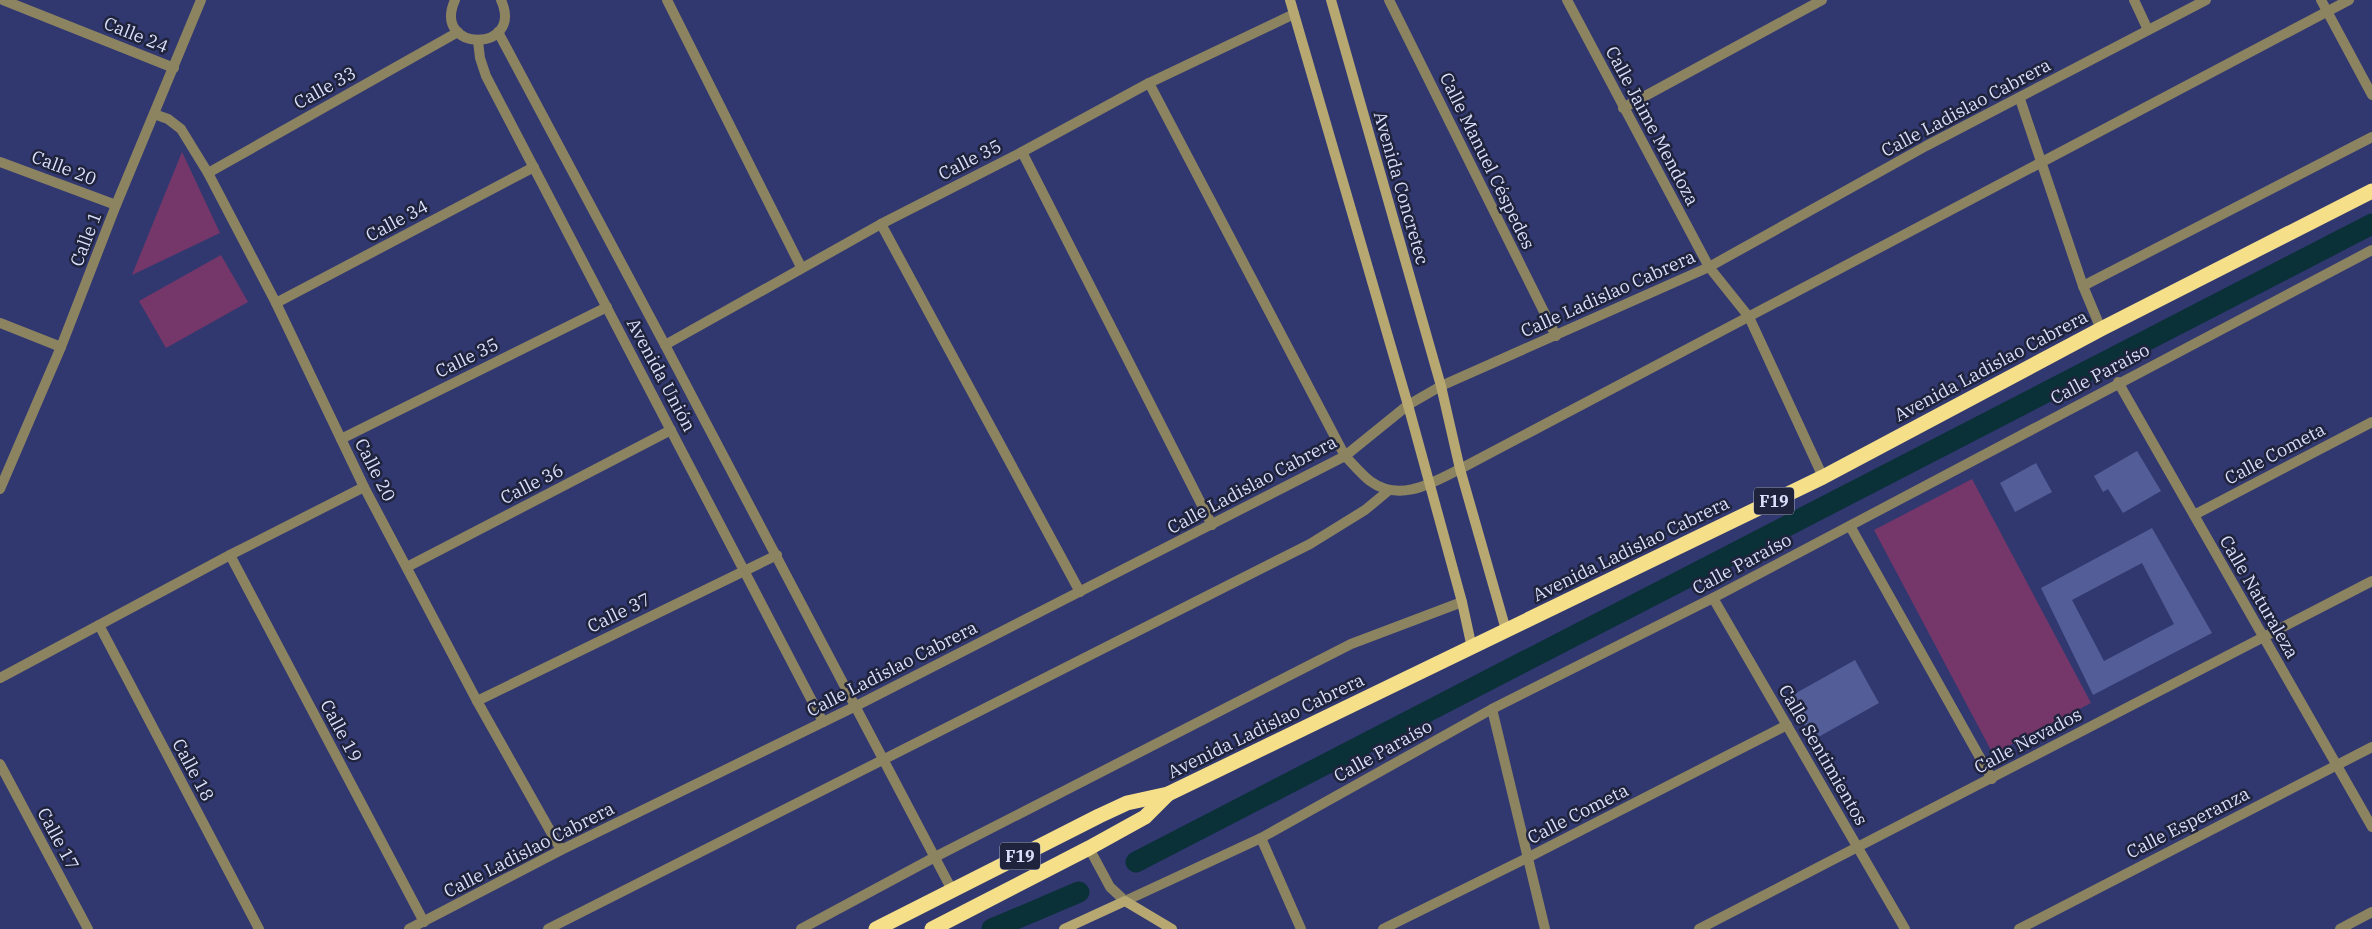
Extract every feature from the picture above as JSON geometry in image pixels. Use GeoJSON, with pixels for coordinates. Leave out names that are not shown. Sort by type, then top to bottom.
{"type":"FeatureCollection","features":[{"type":"Feature","properties":{"kind":"highway","name":"Avenida Ladislao Cabrera"},"geometry":{"type":"LineString","coordinates":[[1168,794],[1822,477],[2101,329],[2372,191]]}},
{"type":"Feature","properties":{"kind":"highway","name":"F19"},"geometry":{"type":"LineString","coordinates":[[932,929],[1145,817],[1168,794]]}},
{"type":"Feature","properties":{"kind":"highway","name":"F19"},"geometry":{"type":"LineString","coordinates":[[876,929],[1127,803],[1168,794]]}},
{"type":"Feature","properties":{"kind":"street","name":"Calle 24"},"geometry":{"type":"LineString","coordinates":[[3,0],[174,68]]}},
{"type":"Feature","properties":{"kind":"street","name":"Calle 1"},"geometry":{"type":"LineString","coordinates":[[1,484],[61,347],[116,206],[201,0]]}},
{"type":"Feature","properties":{"kind":"street"},"geometry":{"type":"LineString","coordinates":[[454,0],[451,17],[458,32],[470,40],[478,41],[485,40],[498,32],[505,17],[502,0]]}},
{"type":"Feature","properties":{"kind":"street"},"geometry":{"type":"LineString","coordinates":[[667,0],[801,267]]}},
{"type":"Feature","properties":{"kind":"street"},"geometry":{"type":"LineString","coordinates":[[1290,0],[1408,405],[1428,484],[1462,602],[1472,648]]}},
{"type":"Feature","properties":{"kind":"street","name":"Avenida Concretec"},"geometry":{"type":"LineString","coordinates":[[1331,0],[1441,386],[1460,469],[1506,630]]}},
{"type":"Feature","properties":{"kind":"street","name":"Calle Manuel Céspedes"},"geometry":{"type":"LineString","coordinates":[[1389,0],[1556,336]]}},
{"type":"Feature","properties":{"kind":"street","name":"Calle Jaime Mendoza"},"geometry":{"type":"LineString","coordinates":[[1567,0],[1709,267],[1748,316],[1822,477]]}},
{"type":"Feature","properties":{"kind":"street"},"geometry":{"type":"LineString","coordinates":[[1623,108],[1822,0]]}},
{"type":"Feature","properties":{"kind":"street"},"geometry":{"type":"LineString","coordinates":[[2134,0],[2148,30]]}},
{"type":"Feature","properties":{"kind":"street","name":"Calle Ladislao Cabrera"},"geometry":{"type":"LineString","coordinates":[[409,929],[561,850],[824,722],[1212,525],[1345,456],[1408,405],[1441,386],[1709,267],[1926,146],[2020,99],[2206,0]]}},
{"type":"Feature","properties":{"kind":"street"},"geometry":{"type":"LineString","coordinates":[[2320,0],[2372,95]]}},
{"type":"Feature","properties":{"kind":"street"},"geometry":{"type":"LineString","coordinates":[[1149,83],[1345,456],[1371,481],[1388,491],[1408,492],[1460,469],[2349,0]]}},
{"type":"Feature","properties":{"kind":"street","name":"Calle 35"},"geometry":{"type":"LineString","coordinates":[[666,345],[801,267],[881,224],[1022,152],[1149,83],[1294,14]]}},
{"type":"Feature","properties":{"kind":"street","name":"Calle 33"},"geometry":{"type":"LineString","coordinates":[[208,173],[458,32]]}},
{"type":"Feature","properties":{"kind":"street"},"geometry":{"type":"LineString","coordinates":[[498,32],[666,345],[952,890]]}},
{"type":"Feature","properties":{"kind":"street","name":"Avenida Unión"},"geometry":{"type":"LineString","coordinates":[[478,41],[480,58],[486,76],[824,722]]}},
{"type":"Feature","properties":{"kind":"street"},"geometry":{"type":"LineString","coordinates":[[2020,99],[2083,286],[2101,329]]}},
{"type":"Feature","properties":{"kind":"street","name":"Calle 20"},"geometry":{"type":"LineString","coordinates":[[154,114],[168,119],[181,128],[208,173],[276,303],[364,487],[477,701],[561,850]]}},
{"type":"Feature","properties":{"kind":"street"},"geometry":{"type":"LineString","coordinates":[[2083,286],[2372,137]]}},
{"type":"Feature","properties":{"kind":"street"},"geometry":{"type":"LineString","coordinates":[[1022,152],[1212,525]]}},
{"type":"Feature","properties":{"kind":"street","name":"Calle 20"},"geometry":{"type":"LineString","coordinates":[[0,162],[116,206]]}},
{"type":"Feature","properties":{"kind":"street","name":"Calle 34"},"geometry":{"type":"LineString","coordinates":[[276,303],[534,167]]}},
{"type":"Feature","properties":{"kind":"street"},"geometry":{"type":"LineString","coordinates":[[881,224],[1080,592]]}},
{"type":"Feature","properties":{"kind":"street","name":"Calle Paraíso"},"geometry":{"type":"LineString","coordinates":[[1125,901],[1261,838],[1492,709],[1713,598],[2118,382],[2372,250]]}},
{"type":"Feature","properties":{"kind":"street","name":"Calle 35"},"geometry":{"type":"LineString","coordinates":[[341,439],[607,307]]}},
{"type":"Feature","properties":{"kind":"street"},"geometry":{"type":"LineString","coordinates":[[0,324],[61,347]]}},
{"type":"Feature","properties":{"kind":"street","name":"Calle Naturaleza"},"geometry":{"type":"LineString","coordinates":[[2118,382],[2372,827]]}},
{"type":"Feature","properties":{"kind":"street","name":"Calle Cometa"},"geometry":{"type":"LineString","coordinates":[[2194,515],[2372,422]]}},
{"type":"Feature","properties":{"kind":"street","name":"Calle 36"},"geometry":{"type":"LineString","coordinates":[[407,567],[671,430]]}},
{"type":"Feature","properties":{"kind":"street"},"geometry":{"type":"LineString","coordinates":[[0,678],[364,487]]}},
{"type":"Feature","properties":{"kind":"street"},"geometry":{"type":"LineString","coordinates":[[548,929],[1310,544],[1365,510],[1388,491]]}},
{"type":"Feature","properties":{"kind":"street"},"geometry":{"type":"LineString","coordinates":[[1850,526],[1992,779]]}},
{"type":"Feature","properties":{"kind":"street","name":"Calle 37"},"geometry":{"type":"LineString","coordinates":[[477,701],[776,555]]}},
{"type":"Feature","properties":{"kind":"street","name":"Calle 19"},"geometry":{"type":"LineString","coordinates":[[230,556],[424,922]]}},
{"type":"Feature","properties":{"kind":"street","name":"Calle Nevados"},"geometry":{"type":"LineString","coordinates":[[1698,929],[1992,779],[2263,636],[2372,581]]}},
{"type":"Feature","properties":{"kind":"street","name":"Calle Sentimientos"},"geometry":{"type":"LineString","coordinates":[[1713,598],[1905,929]]}},
{"type":"Feature","properties":{"kind":"street"},"geometry":{"type":"LineString","coordinates":[[801,929],[935,857],[1351,644],[1462,602]]}},
{"type":"Feature","properties":{"kind":"street","name":"Calle 18"},"geometry":{"type":"LineString","coordinates":[[99,625],[259,929]]}},
{"type":"Feature","properties":{"kind":"street"},"geometry":{"type":"LineString","coordinates":[[1492,709],[1529,858],[1544,929]]}},
{"type":"Feature","properties":{"kind":"street","name":"Calle Cometa"},"geometry":{"type":"LineString","coordinates":[[1383,929],[1529,858],[1787,726]]}},
{"type":"Feature","properties":{"kind":"street","name":"Calle Esperanza"},"geometry":{"type":"LineString","coordinates":[[2018,929],[2372,747]]}},
{"type":"Feature","properties":{"kind":"street","name":"Calle 17"},"geometry":{"type":"LineString","coordinates":[[0,764],[88,929]]}},
{"type":"Feature","properties":{"kind":"street"},"geometry":{"type":"LineString","coordinates":[[1261,838],[1301,929]]}},
{"type":"Feature","properties":{"kind":"street"},"geometry":{"type":"LineString","coordinates":[[1089,848],[1110,887],[1125,901],[1172,929]]}},
{"type":"Feature","properties":{"kind":"street"},"geometry":{"type":"LineString","coordinates":[[1064,929],[1125,901]]}},
{"type":"Feature","properties":{"kind":"street"},"geometry":{"type":"LineString","coordinates":[[2340,929],[2372,912]]}},
{"type":"Feature","properties":{"kind":"shaded area"},"geometry":{"type":"Polygon","coordinates":[[[182,152],[220,233],[132,275],[182,152]]]}},
{"type":"Feature","properties":{"kind":"shaded area"},"geometry":{"type":"Polygon","coordinates":[[[221,255],[248,302],[166,348],[139,301],[221,255]]]}},
{"type":"Feature","properties":{"kind":"shaded area"},"geometry":{"type":"Polygon","coordinates":[[[1972,479],[2091,703],[1993,754],[1874,530],[1972,479]]]}},
{"type":"Feature","properties":{"kind":"building"},"geometry":{"type":"Polygon","coordinates":[[[2137,451],[2161,491],[2123,513],[2108,489],[2103,492],[2094,476],[2137,451]]]}},
{"type":"Feature","properties":{"kind":"building"},"geometry":{"type":"Polygon","coordinates":[[[2036,463],[2052,492],[2015,512],[2000,483],[2036,463]]]}},
{"type":"Feature","properties":{"kind":"building"},"geometry":{"type":"Polygon","coordinates":[[[2152,528],[2212,633],[2093,695],[2041,588],[2152,528]],[[2142,563],[2072,600],[2104,661],[2174,624],[2142,563]]]}},
{"type":"Feature","properties":{"kind":"building"},"geometry":{"type":"Polygon","coordinates":[[[1855,660],[1879,703],[1813,740],[1789,697],[1855,660]]]}},
{"type":"Feature","properties":{"kind":"waterway"},"geometry":{"type":"LineString","coordinates":[[1136,862],[2372,224]]}},
{"type":"Feature","properties":{"kind":"waterway"},"geometry":{"type":"LineString","coordinates":[[992,929],[1079,892]]}}]}
